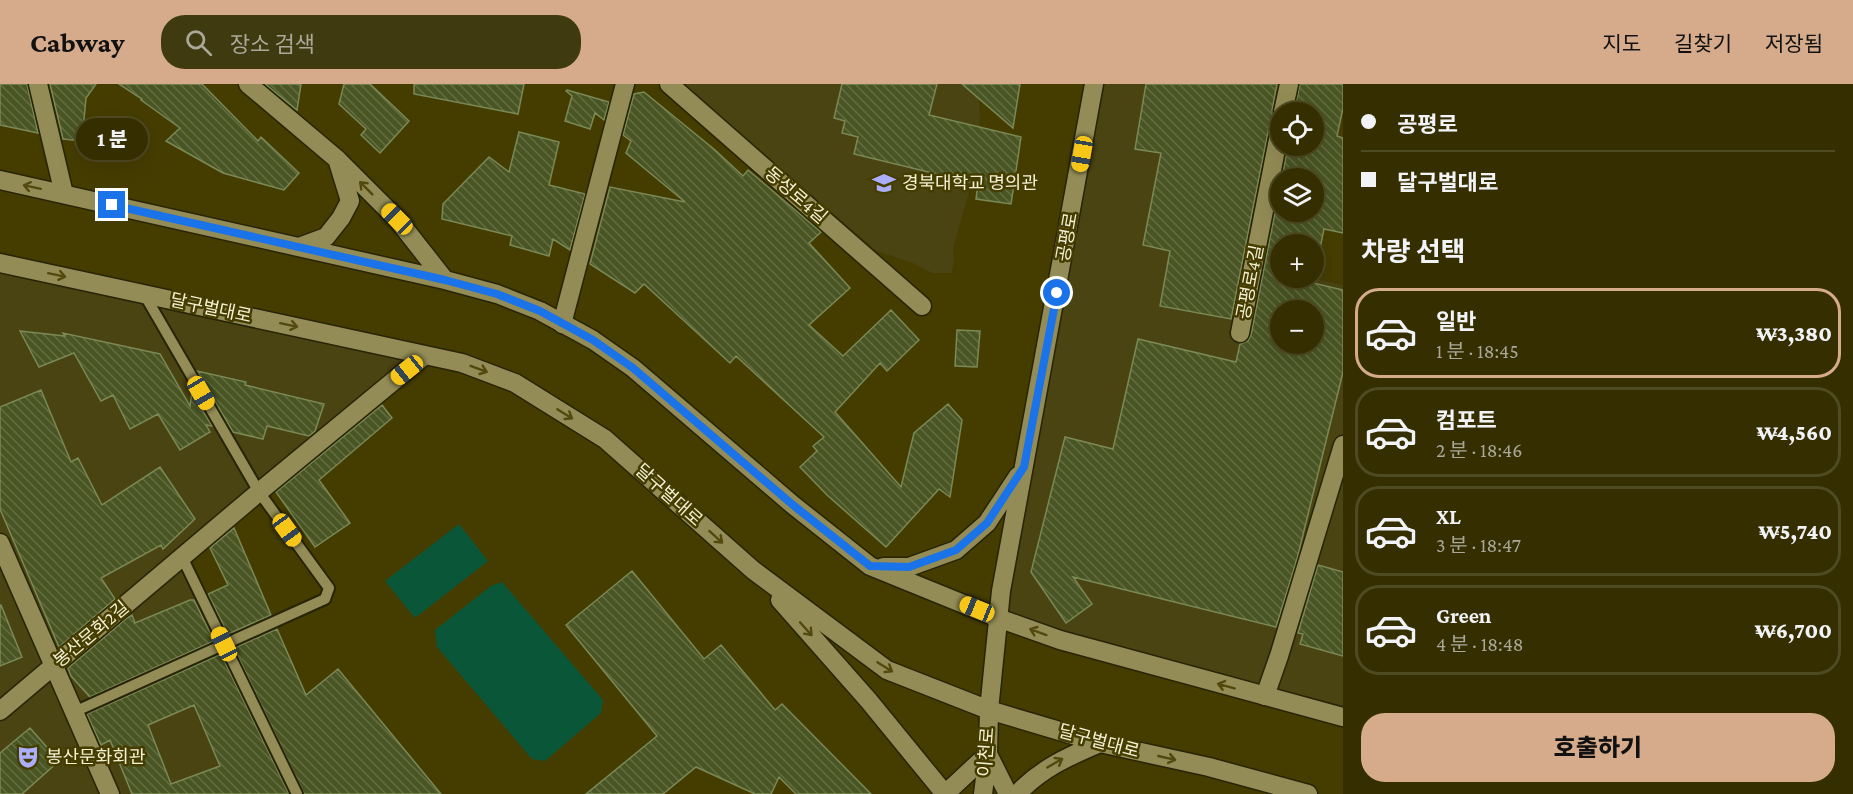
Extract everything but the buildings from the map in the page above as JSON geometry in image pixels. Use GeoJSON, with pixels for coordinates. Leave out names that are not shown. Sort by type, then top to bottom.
{"type":"FeatureCollection","features":[{"type":"Feature","properties":{"kind":"main road"},"geometry":{"type":"LineString","coordinates":[[38,84],[64,194]]}},
{"type":"Feature","properties":{"kind":"main road"},"geometry":{"type":"LineString","coordinates":[[248,84],[338,160],[397,219],[445,280]]}},
{"type":"Feature","properties":{"kind":"main road"},"geometry":{"type":"LineString","coordinates":[[562,324],[625,84]]}},
{"type":"Feature","properties":{"kind":"main road","name":"동성로4길"},"geometry":{"type":"LineString","coordinates":[[669,84],[922,306]]}},
{"type":"Feature","properties":{"kind":"main road","name":"공평로"},"geometry":{"type":"LineString","coordinates":[[989,710],[998,618],[1010,536],[1094,84]]}},
{"type":"Feature","properties":{"kind":"main road"},"geometry":{"type":"LineString","coordinates":[[1285,102],[1289,84]]}},
{"type":"Feature","properties":{"kind":"main road","name":"공평로4길"},"geometry":{"type":"LineString","coordinates":[[1240,333],[1275,156]]}},
{"type":"Feature","properties":{"kind":"main road"},"geometry":{"type":"LineString","coordinates":[[297,247],[326,237],[341,218],[350,201],[338,160]]}},
{"type":"Feature","properties":{"kind":"main road"},"geometry":{"type":"LineString","coordinates":[[0,180],[445,280],[497,294],[540,311],[593,340],[633,368],[793,505],[870,566],[998,618],[1060,640],[1343,717]]}},
{"type":"Feature","properties":{"kind":"main road","name":"달구벌대로"},"geometry":{"type":"LineString","coordinates":[[0,263],[462,363],[515,383],[605,439],[753,570],[887,670],[989,710],[1100,743],[1209,767],[1308,794]]}},
{"type":"Feature","properties":{"kind":"main road","name":"봉산문화2길"},"geometry":{"type":"LineString","coordinates":[[0,711],[425,355]]}},
{"type":"Feature","properties":{"kind":"main road"},"geometry":{"type":"LineString","coordinates":[[1265,696],[1343,445]]}},
{"type":"Feature","properties":{"kind":"main road"},"geometry":{"type":"LineString","coordinates":[[870,566],[909,567],[956,550],[987,523],[1024,467]]}},
{"type":"Feature","properties":{"kind":"main road"},"geometry":{"type":"LineString","coordinates":[[0,543],[110,794]]}},
{"type":"Feature","properties":{"kind":"main road"},"geometry":{"type":"LineString","coordinates":[[753,570],[870,701],[945,794],[988,754],[1008,794]]}},
{"type":"Feature","properties":{"kind":"main road","name":"이천로"},"geometry":{"type":"LineString","coordinates":[[983,794],[988,754],[989,710]]}},
{"type":"Feature","properties":{"kind":"main road"},"geometry":{"type":"LineString","coordinates":[[1017,794],[1033,778],[1058,761],[1100,743]]}},
{"type":"Feature","properties":{"kind":"lane"},"geometry":{"type":"LineString","coordinates":[[74,712],[325,599],[329,588],[259,492],[144,294]]}},
{"type":"Feature","properties":{"kind":"lane"},"geometry":{"type":"LineString","coordinates":[[182,557],[297,794]]}},
{"type":"Feature","properties":{"kind":"shaded area","name":"경북대학교 명의관"},"geometry":{"type":"Polygon","coordinates":[[[681,84],[977,84],[980,113],[979,157],[953,248],[952,273],[932,273],[913,263],[877,251],[681,84]]]}},
{"type":"Feature","properties":{"kind":"shaded area"},"geometry":{"type":"Polygon","coordinates":[[[1094,84],[1289,84],[1285,102],[1270,102],[1270,156],[1275,156],[1272,168],[1270,168],[1270,180],[1253,266],[1270,270],[1270,288],[1324,288],[1324,281],[1343,285],[1343,717],[998,618],[1094,84]]]}},
{"type":"Feature","properties":{"kind":"shaded area"},"geometry":{"type":"Polygon","coordinates":[[[0,260],[425,355],[182,557],[289,794],[0,794],[0,260]]]}},
{"type":"Feature","properties":{"kind":"green space"},"geometry":{"type":"Polygon","coordinates":[[[459,524],[488,561],[415,618],[385,581],[459,524]]]}},
{"type":"Feature","properties":{"kind":"green space"},"geometry":{"type":"Polygon","coordinates":[[[502,582],[603,700],[601,713],[545,761],[532,759],[437,647],[435,630],[491,586],[502,582]]]}},
{"type":"Feature","properties":{"kind":"place","name":"경북대학교 명의관"},"geometry":{"type":"Point","coordinates":[884,183]}},
{"type":"Feature","properties":{"kind":"place","name":"봉산문화회관"},"geometry":{"type":"Point","coordinates":[28,757]}},
{"type":"Feature","properties":{"kind":"route"},"geometry":{"type":"LineString","coordinates":[[112,205],[445,280],[497,294],[540,311],[593,340],[633,368],[793,505],[870,566],[909,567],[956,550],[987,523],[1024,467],[1057,293]]}}]}
